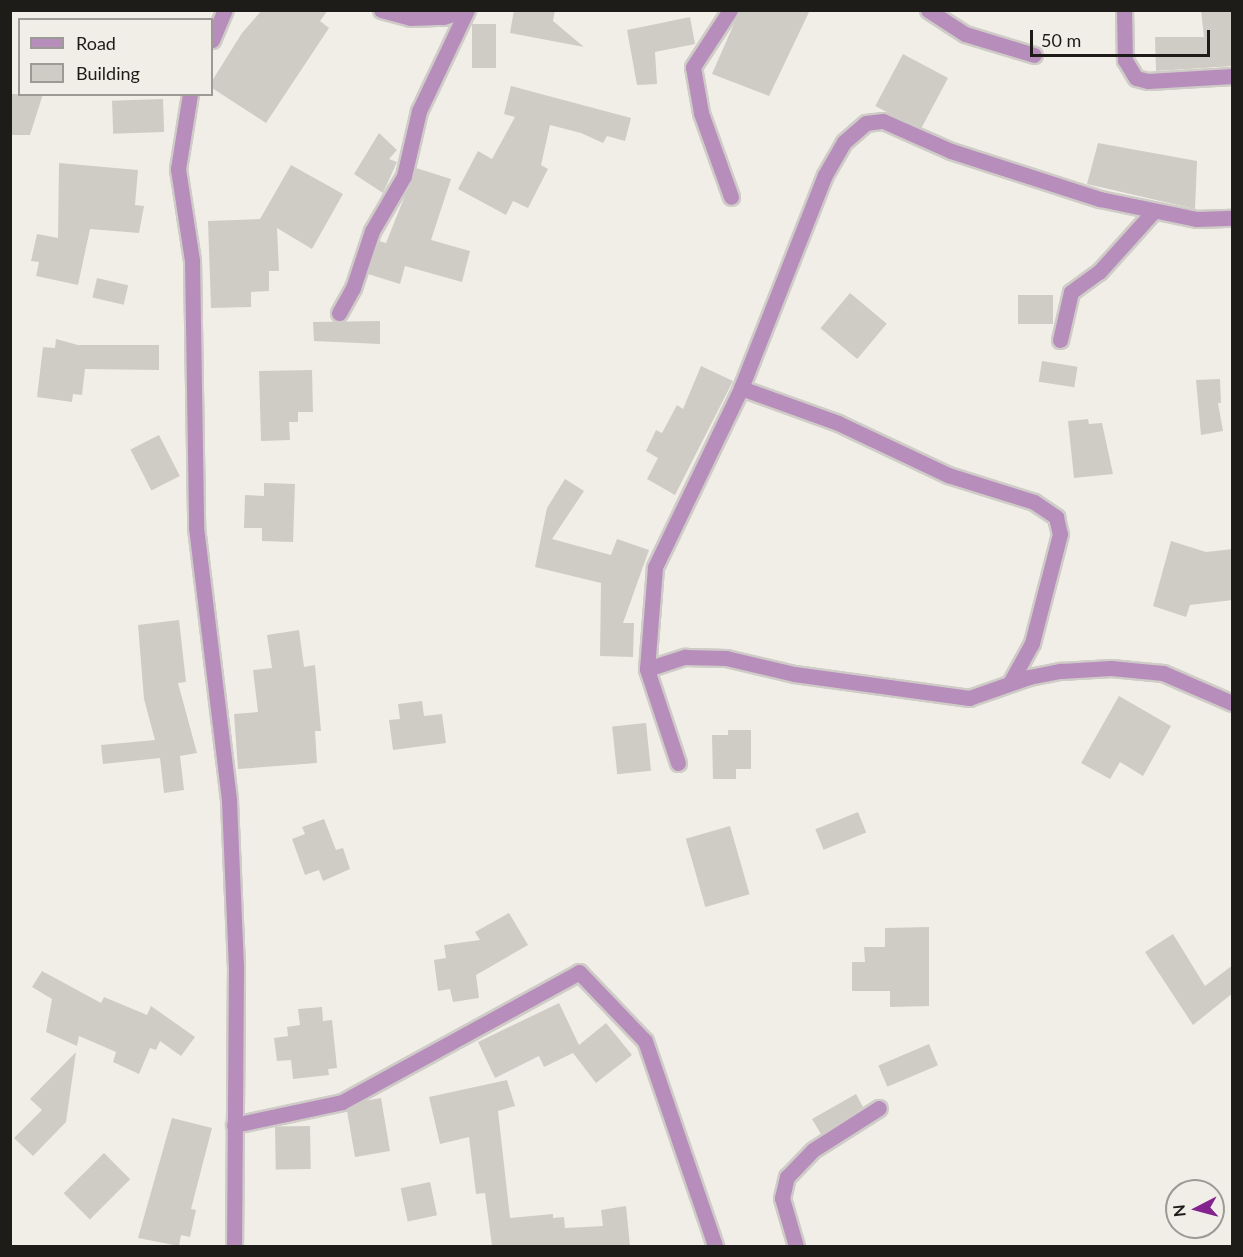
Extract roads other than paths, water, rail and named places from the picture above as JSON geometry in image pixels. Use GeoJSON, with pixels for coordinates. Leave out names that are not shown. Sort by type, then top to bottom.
{"type":"FeatureCollection","features":[{"type":"Feature","properties":{"kind":"street"},"geometry":{"type":"LineString","coordinates":[[213,38],[225,10]]}},
{"type":"Feature","properties":{"kind":"street"},"geometry":{"type":"LineString","coordinates":[[381,10],[410,18],[443,17],[466,10]]}},
{"type":"Feature","properties":{"kind":"street"},"geometry":{"type":"LineString","coordinates":[[339,313],[353,288],[372,231],[404,176],[418,111],[466,10]]}},
{"type":"Feature","properties":{"kind":"street"},"geometry":{"type":"LineString","coordinates":[[730,10],[693,67],[701,112],[730,197]]}},
{"type":"Feature","properties":{"kind":"street"},"geometry":{"type":"LineString","coordinates":[[928,10],[965,34],[1034,56]]}},
{"type":"Feature","properties":{"kind":"street"},"geometry":{"type":"LineString","coordinates":[[1124,10],[1125,60],[1136,78],[1148,81],[1233,76]]}},
{"type":"Feature","properties":{"kind":"street"},"geometry":{"type":"LineString","coordinates":[[190,96],[178,169],[192,260],[196,527],[229,801],[236,966],[234,1246]]}},
{"type":"Feature","properties":{"kind":"street"},"geometry":{"type":"LineString","coordinates":[[678,764],[647,669],[658,558],[741,388],[825,175],[844,142],[866,123],[883,121],[951,151],[1100,199],[1197,219],[1233,218]]}},
{"type":"Feature","properties":{"kind":"street"},"geometry":{"type":"LineString","coordinates":[[1060,340],[1071,292],[1099,272],[1154,211]]}},
{"type":"Feature","properties":{"kind":"street"},"geometry":{"type":"LineString","coordinates":[[741,388],[838,423],[948,475],[1034,502],[1056,517],[1060,534],[1032,643],[1010,683]]}},
{"type":"Feature","properties":{"kind":"street"},"geometry":{"type":"LineString","coordinates":[[647,669],[684,657],[726,658],[811,676],[969,698],[1010,683],[1061,670],[1111,668],[1163,674],[1233,703]]}},
{"type":"Feature","properties":{"kind":"street"},"geometry":{"type":"LineString","coordinates":[[234,1125],[342,1102],[579,972],[645,1041],[714,1246]]}},
{"type":"Feature","properties":{"kind":"street"},"geometry":{"type":"LineString","coordinates":[[796,1246],[782,1198],[787,1177],[813,1150],[879,1108]]}}]}
